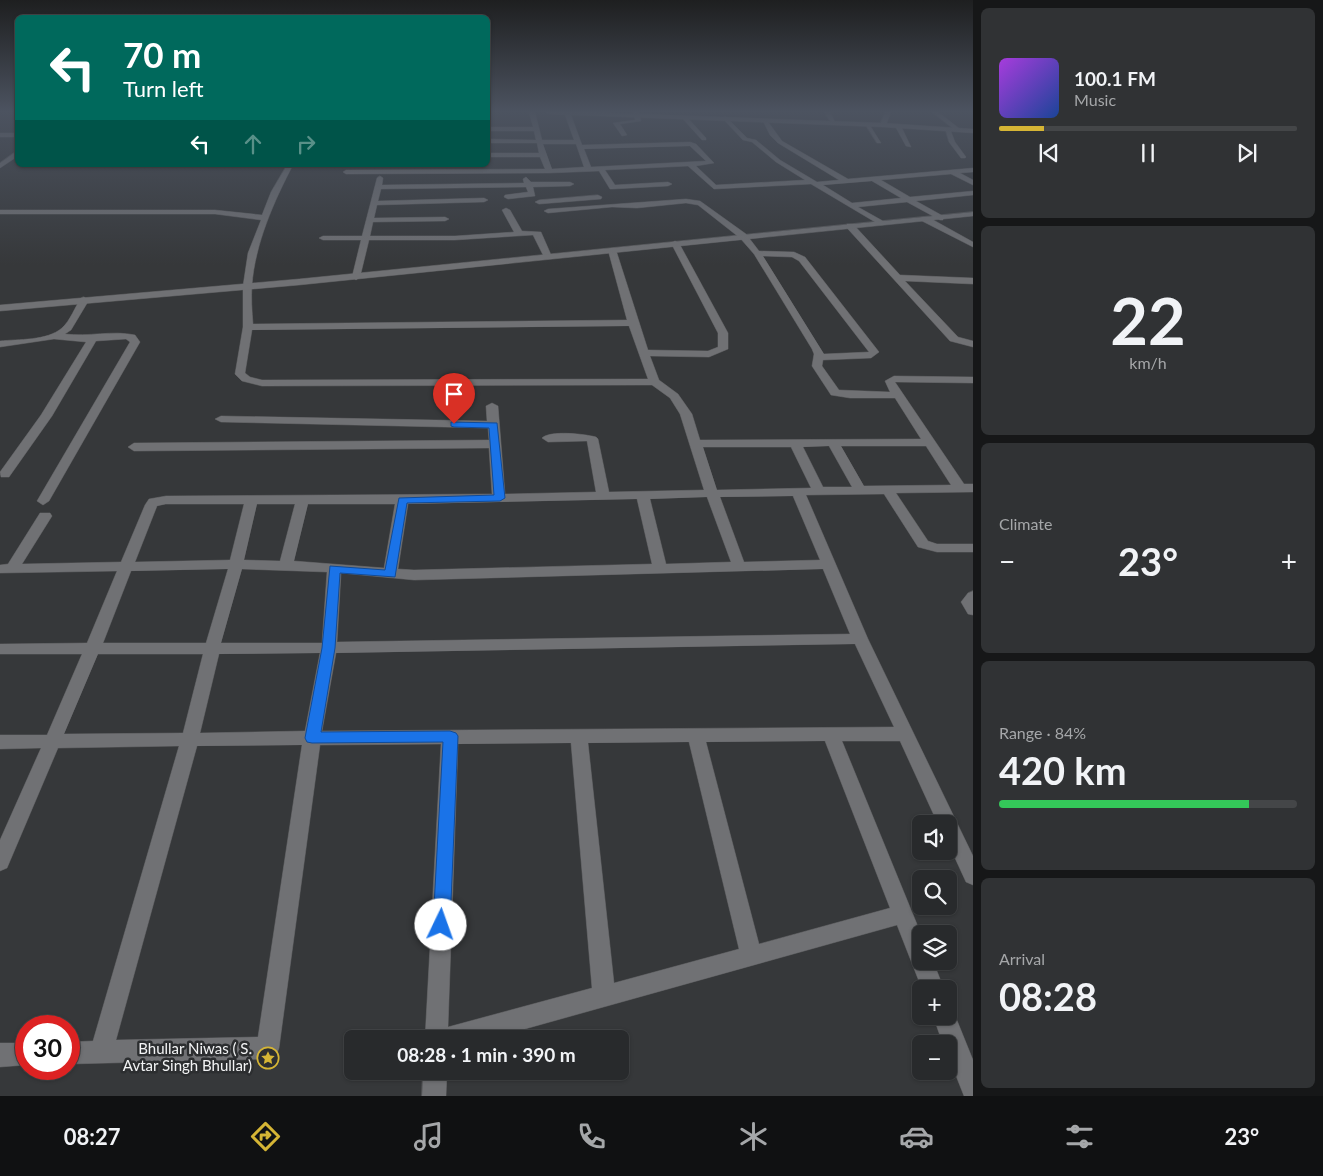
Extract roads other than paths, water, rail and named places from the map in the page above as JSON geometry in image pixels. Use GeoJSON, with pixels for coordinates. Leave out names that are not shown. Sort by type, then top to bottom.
{"type":"FeatureCollection","features":[{"type":"Feature","properties":{"kind":"street"},"geometry":{"type":"LineString","coordinates":[[546,163],[549,171]]}},
{"type":"Feature","properties":{"kind":"street"},"geometry":{"type":"LineString","coordinates":[[585,163],[588,169]]}},
{"type":"Feature","properties":{"kind":"street"},"geometry":{"type":"LineString","coordinates":[[346,172],[382,169],[456,168],[549,171],[709,163]]}},
{"type":"Feature","properties":{"kind":"street"},"geometry":{"type":"LineString","coordinates":[[782,163],[880,223]]}},
{"type":"Feature","properties":{"kind":"street"},"geometry":{"type":"LineString","coordinates":[[816,163],[846,181]]}},
{"type":"Feature","properties":{"kind":"street"},"geometry":{"type":"LineString","coordinates":[[690,165],[712,186],[717,187],[846,181],[973,170]]}},
{"type":"Feature","properties":{"kind":"street"},"geometry":{"type":"LineString","coordinates":[[289,167],[275,192],[252,253],[247,286],[248,327],[240,374],[262,383],[654,382],[674,396],[682,406],[738,566]]}},
{"type":"Feature","properties":{"kind":"street"},"geometry":{"type":"LineString","coordinates":[[356,277],[376,203],[382,169]]}},
{"type":"Feature","properties":{"kind":"street"},"geometry":{"type":"LineString","coordinates":[[601,169],[613,187],[668,184]]}},
{"type":"Feature","properties":{"kind":"street"},"geometry":{"type":"LineString","coordinates":[[508,197],[532,194],[523,171]]}},
{"type":"Feature","properties":{"kind":"street"},"geometry":{"type":"LineString","coordinates":[[953,172],[973,182]]}},
{"type":"Feature","properties":{"kind":"street"},"geometry":{"type":"LineString","coordinates":[[873,179],[940,218]]}},
{"type":"Feature","properties":{"kind":"street"},"geometry":{"type":"LineString","coordinates":[[379,187],[570,184]]}},
{"type":"Feature","properties":{"kind":"street"},"geometry":{"type":"LineString","coordinates":[[851,205],[973,193]]}},
{"type":"Feature","properties":{"kind":"street"},"geometry":{"type":"LineString","coordinates":[[538,202],[609,197],[624,205]]}},
{"type":"Feature","properties":{"kind":"street"},"geometry":{"type":"LineString","coordinates":[[376,203],[484,200]]}},
{"type":"Feature","properties":{"kind":"street"},"geometry":{"type":"LineString","coordinates":[[548,211],[686,201],[696,202],[743,236],[757,253],[817,349],[819,357],[817,366],[835,393],[850,395],[897,395]]}},
{"type":"Feature","properties":{"kind":"street"},"geometry":{"type":"LineString","coordinates":[[506,210],[519,233]]}},
{"type":"Feature","properties":{"kind":"street"},"geometry":{"type":"LineString","coordinates":[[0,212],[215,212],[266,218]]}},
{"type":"Feature","properties":{"kind":"street"},"geometry":{"type":"LineString","coordinates":[[0,308],[356,277],[973,214]]}},
{"type":"Feature","properties":{"kind":"street"},"geometry":{"type":"LineString","coordinates":[[371,220],[445,219]]}},
{"type":"Feature","properties":{"kind":"street"},"geometry":{"type":"LineString","coordinates":[[925,219],[973,245]]}},
{"type":"Feature","properties":{"kind":"street"},"geometry":{"type":"LineString","coordinates":[[850,226],[954,339],[973,344]]}},
{"type":"Feature","properties":{"kind":"street"},"geometry":{"type":"LineString","coordinates":[[323,238],[455,238],[519,233],[538,234],[548,257]]}},
{"type":"Feature","properties":{"kind":"street"},"geometry":{"type":"LineString","coordinates":[[644,353],[709,354],[723,350],[723,333],[675,243]]}},
{"type":"Feature","properties":{"kind":"street"},"geometry":{"type":"LineString","coordinates":[[612,250],[633,323],[654,382]]}},
{"type":"Feature","properties":{"kind":"street"},"geometry":{"type":"LineString","coordinates":[[757,253],[794,255],[802,259],[874,352],[871,355],[819,357]]}},
{"type":"Feature","properties":{"kind":"street"},"geometry":{"type":"LineString","coordinates":[[899,278],[973,281]]}},
{"type":"Feature","properties":{"kind":"street"},"geometry":{"type":"LineString","coordinates":[[54,336],[66,330],[84,300]]}},
{"type":"Feature","properties":{"kind":"street"},"geometry":{"type":"LineString","coordinates":[[248,327],[633,323]]}},
{"type":"Feature","properties":{"kind":"street"},"geometry":{"type":"LineString","coordinates":[[0,344],[54,336],[73,339],[126,336],[132,337],[135,342],[43,501]]}},
{"type":"Feature","properties":{"kind":"street"},"geometry":{"type":"LineString","coordinates":[[5,474],[46,416],[93,338]]}},
{"type":"Feature","properties":{"kind":"street"},"geometry":{"type":"LineString","coordinates":[[966,488],[928,442],[897,395],[890,380],[973,380]]}},
{"type":"Feature","properties":{"kind":"street"},"geometry":{"type":"LineString","coordinates":[[492,406],[500,498]]}},
{"type":"Feature","properties":{"kind":"street"},"geometry":{"type":"LineString","coordinates":[[221,419],[493,425]]}},
{"type":"Feature","properties":{"kind":"street"},"geometry":{"type":"LineString","coordinates":[[548,438],[582,436],[592,439],[603,496]]}},
{"type":"Feature","properties":{"kind":"street"},"geometry":{"type":"LineString","coordinates":[[696,444],[928,442]]}},
{"type":"Feature","properties":{"kind":"street"},"geometry":{"type":"LineString","coordinates":[[795,443],[819,491]]}},
{"type":"Feature","properties":{"kind":"street"},"geometry":{"type":"LineString","coordinates":[[833,443],[860,490]]}},
{"type":"Feature","properties":{"kind":"street"},"geometry":{"type":"LineString","coordinates":[[134,447],[495,444]]}},
{"type":"Feature","properties":{"kind":"street"},"geometry":{"type":"LineString","coordinates":[[0,862],[93,648],[151,505],[154,502],[166,500],[252,499],[402,500],[966,488]]}},
{"type":"Feature","properties":{"kind":"street"},"geometry":{"type":"LineString","coordinates":[[887,489],[923,544],[937,548],[973,548]]}},
{"type":"Feature","properties":{"kind":"street"},"geometry":{"type":"LineString","coordinates":[[798,492],[860,639],[943,815]]}},
{"type":"Feature","properties":{"kind":"street"},"geometry":{"type":"LineString","coordinates":[[643,495],[660,569]]}},
{"type":"Feature","properties":{"kind":"street"},"geometry":{"type":"LineString","coordinates":[[102,1052],[190,740],[252,499]]}},
{"type":"Feature","properties":{"kind":"street"},"geometry":{"type":"LineString","coordinates":[[286,565],[302,500]]}},
{"type":"Feature","properties":{"kind":"street"},"geometry":{"type":"LineString","coordinates":[[390,574],[402,500]]}},
{"type":"Feature","properties":{"kind":"street"},"geometry":{"type":"LineString","coordinates":[[6,569],[45,516]]}},
{"type":"Feature","properties":{"kind":"street"},"geometry":{"type":"LineString","coordinates":[[6,569],[236,564],[286,565],[390,574],[829,564]]}},
{"type":"Feature","properties":{"kind":"street"},"geometry":{"type":"LineString","coordinates":[[80,1053],[268,1048],[312,738],[328,648],[334,569]]}},
{"type":"Feature","properties":{"kind":"street"},"geometry":{"type":"LineString","coordinates":[[973,596],[968,602],[973,610]]}},
{"type":"Feature","properties":{"kind":"street"},"geometry":{"type":"LineString","coordinates":[[0,649],[328,648],[860,639]]}},
{"type":"Feature","properties":{"kind":"street"},"geometry":{"type":"LineString","coordinates":[[831,734],[912,936]]}},
{"type":"Feature","properties":{"kind":"street"},"geometry":{"type":"LineString","coordinates":[[0,742],[450,736],[905,734]]}},
{"type":"Feature","properties":{"kind":"street"},"geometry":{"type":"LineString","coordinates":[[696,735],[751,955]]}},
{"type":"Feature","properties":{"kind":"street"},"geometry":{"type":"LineString","coordinates":[[436,1030],[450,736]]}},
{"type":"Feature","properties":{"kind":"street"},"geometry":{"type":"LineString","coordinates":[[579,736],[604,996]]}},
{"type":"Feature","properties":{"kind":"street"},"geometry":{"type":"LineString","coordinates":[[957,843],[973,876]]}},
{"type":"Feature","properties":{"kind":"street"},"geometry":{"type":"LineString","coordinates":[[480,1030],[903,914]]}},
{"type":"Feature","properties":{"kind":"street"},"geometry":{"type":"LineString","coordinates":[[948,1025],[973,1090]]}},
{"type":"Feature","properties":{"kind":"street"},"geometry":{"type":"LineString","coordinates":[[0,1055],[15,1054]]}},
{"type":"Feature","properties":{"kind":"street"},"geometry":{"type":"LineString","coordinates":[[434,1096],[435,1080]]}},
{"type":"Feature","properties":{"kind":"place","name":"Bhullar Niwas ( S. Avtar Singh Bhullar)"},"geometry":{"type":"Point","coordinates":[268,1058]}}]}
